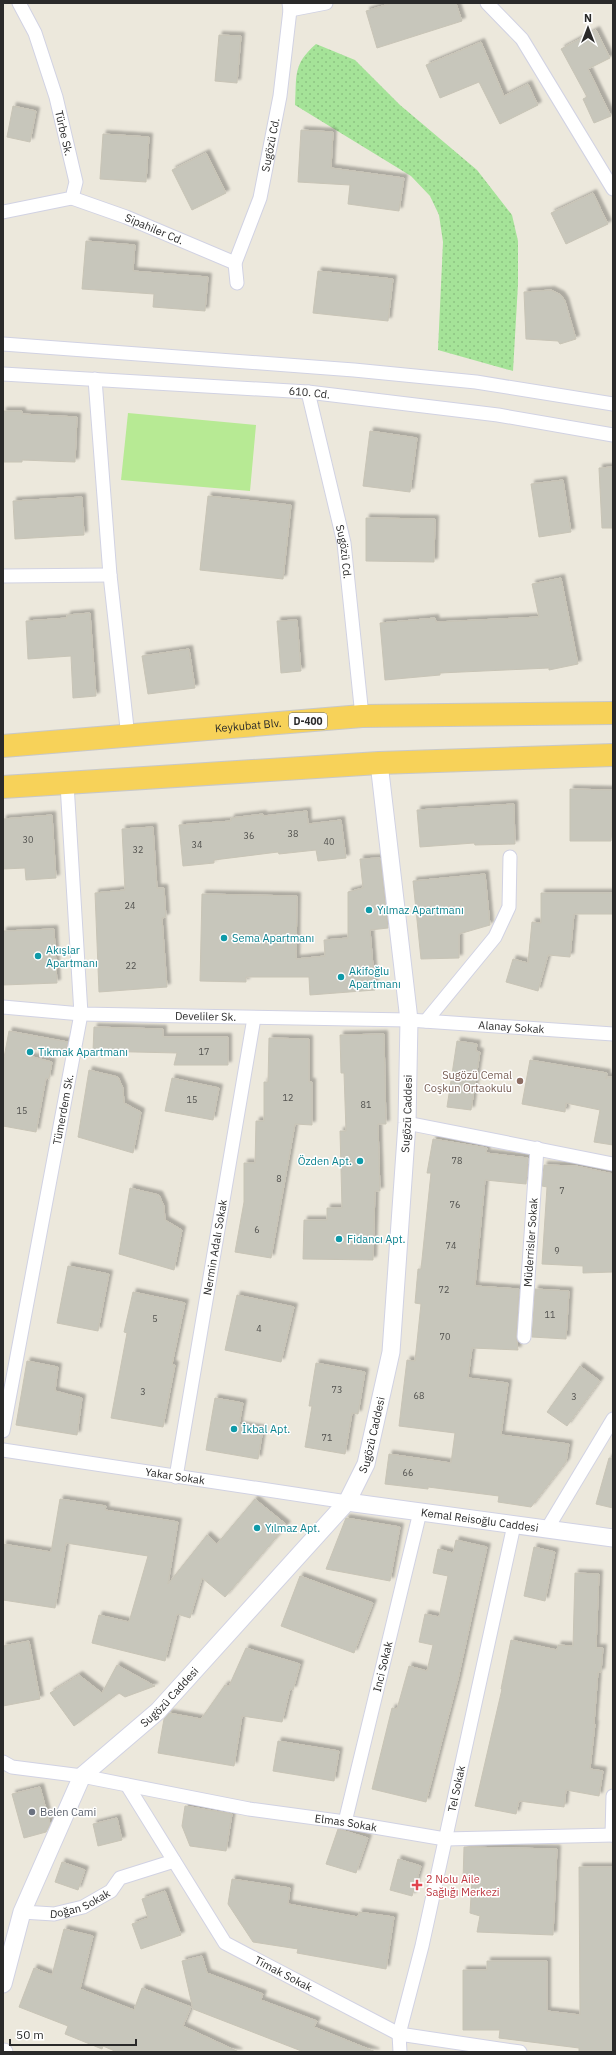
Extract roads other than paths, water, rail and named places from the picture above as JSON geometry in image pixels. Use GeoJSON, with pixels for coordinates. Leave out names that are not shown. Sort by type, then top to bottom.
{"type":"FeatureCollection","features":[{"type":"Feature","properties":{"kind":"highway","name":"Keykubat Blv."},"geometry":{"type":"LineString","coordinates":[[3,746],[128,737],[362,716],[613,712]]}},
{"type":"Feature","properties":{"kind":"highway"},"geometry":{"type":"LineString","coordinates":[[3,787],[380,763],[613,755]]}},
{"type":"Feature","properties":{"kind":"street","name":"Türbe Sk."},"geometry":{"type":"LineString","coordinates":[[19,3],[36,33],[56,97],[76,182],[72,198]]}},
{"type":"Feature","properties":{"kind":"street"},"geometry":{"type":"LineString","coordinates":[[289,6],[326,3]]}},
{"type":"Feature","properties":{"kind":"street"},"geometry":{"type":"LineString","coordinates":[[487,3],[522,39],[613,189]]}},
{"type":"Feature","properties":{"kind":"street","name":"Sugözü Cd."},"geometry":{"type":"LineString","coordinates":[[237,283],[235,263],[260,198],[280,96],[289,6]]}},
{"type":"Feature","properties":{"kind":"street"},"geometry":{"type":"LineString","coordinates":[[3,212],[72,198]]}},
{"type":"Feature","properties":{"kind":"street","name":"Sipahiler Cd."},"geometry":{"type":"LineString","coordinates":[[72,198],[126,217],[235,263]]}},
{"type":"Feature","properties":{"kind":"street"},"geometry":{"type":"LineString","coordinates":[[3,344],[354,370],[476,382],[613,404]]}},
{"type":"Feature","properties":{"kind":"street","name":"610. Cd."},"geometry":{"type":"LineString","coordinates":[[3,374],[308,392],[498,415],[613,435]]}},
{"type":"Feature","properties":{"kind":"street"},"geometry":{"type":"LineString","coordinates":[[95,379],[110,575],[128,737]]}},
{"type":"Feature","properties":{"kind":"street","name":"Sugözü Cd."},"geometry":{"type":"LineString","coordinates":[[308,392],[344,543],[362,716]]}},
{"type":"Feature","properties":{"kind":"street"},"geometry":{"type":"LineString","coordinates":[[3,576],[110,575]]}},
{"type":"Feature","properties":{"kind":"street","name":"Sugözü Caddesi"},"geometry":{"type":"LineString","coordinates":[[3,1984],[22,1912],[82,1776],[158,1712],[347,1502],[366,1464],[391,1352],[407,1123],[409,1020],[380,763]]}},
{"type":"Feature","properties":{"kind":"street","name":"Tümerdem Sk."},"geometry":{"type":"LineString","coordinates":[[3,1431],[81,1014],[67,784]]}},
{"type":"Feature","properties":{"kind":"street"},"geometry":{"type":"LineString","coordinates":[[426,1021],[494,937],[509,907],[510,857]]}},
{"type":"Feature","properties":{"kind":"street","name":"Develiler Sk."},"geometry":{"type":"LineString","coordinates":[[3,1007],[81,1014],[409,1020]]}},
{"type":"Feature","properties":{"kind":"street","name":"Nermin Adalı Sokak"},"geometry":{"type":"LineString","coordinates":[[176,1476],[254,1018]]}},
{"type":"Feature","properties":{"kind":"street","name":"Alanay Sokak"},"geometry":{"type":"LineString","coordinates":[[409,1020],[613,1034]]}},
{"type":"Feature","properties":{"kind":"street"},"geometry":{"type":"LineString","coordinates":[[407,1123],[613,1164]]}},
{"type":"Feature","properties":{"kind":"street","name":"Müderrisler Sokak"},"geometry":{"type":"LineString","coordinates":[[524,1337],[537,1148]]}},
{"type":"Feature","properties":{"kind":"street"},"geometry":{"type":"LineString","coordinates":[[547,1529],[613,1419]]}},
{"type":"Feature","properties":{"kind":"street","name":"Yakar Sokak"},"geometry":{"type":"LineString","coordinates":[[3,1450],[347,1502]]}},
{"type":"Feature","properties":{"kind":"street","name":"Kemal Reisoğlu Caddesi"},"geometry":{"type":"LineString","coordinates":[[347,1502],[613,1538]]}},
{"type":"Feature","properties":{"kind":"street","name":"Inci Sokak"},"geometry":{"type":"LineString","coordinates":[[345,1822],[420,1512]]}},
{"type":"Feature","properties":{"kind":"street","name":"Tel Sokak"},"geometry":{"type":"LineString","coordinates":[[400,2052],[399,2034],[422,1946],[514,1525]]}},
{"type":"Feature","properties":{"kind":"street"},"geometry":{"type":"LineString","coordinates":[[3,1762],[12,1767],[82,1776]]}},
{"type":"Feature","properties":{"kind":"street","name":"Elmas Sokak"},"geometry":{"type":"LineString","coordinates":[[82,1776],[249,1809],[345,1822],[446,1839],[613,1835]]}},
{"type":"Feature","properties":{"kind":"street","name":"Timak Sokak"},"geometry":{"type":"LineString","coordinates":[[127,1785],[225,1943],[399,2034],[520,2052]]}},
{"type":"Feature","properties":{"kind":"street"},"geometry":{"type":"LineString","coordinates":[[613,1796],[613,1835]]}},
{"type":"Feature","properties":{"kind":"street","name":"Doğan Sokak"},"geometry":{"type":"LineString","coordinates":[[22,1912],[54,1914],[83,1907],[111,1892],[120,1878],[174,1861]]}},
{"type":"Feature","properties":{"kind":"place","name":"Yılmaz Apartmanı"},"geometry":{"type":"Point","coordinates":[369,910]}},
{"type":"Feature","properties":{"kind":"place","name":"Sema Apartmanı"},"geometry":{"type":"Point","coordinates":[224,938]}},
{"type":"Feature","properties":{"kind":"place","name":"Akışlar Apartmanı"},"geometry":{"type":"Point","coordinates":[38,956]}},
{"type":"Feature","properties":{"kind":"place","name":"Akifoğlu Apartmanı"},"geometry":{"type":"Point","coordinates":[341,977]}},
{"type":"Feature","properties":{"kind":"place","name":"Tıkmak Apartmanı"},"geometry":{"type":"Point","coordinates":[30,1052]}},
{"type":"Feature","properties":{"kind":"place","name":"Sugözü Cemal Coşkun Ortaokulu"},"geometry":{"type":"Point","coordinates":[520,1081]}},
{"type":"Feature","properties":{"kind":"place","name":"Özden Apt."},"geometry":{"type":"Point","coordinates":[360,1161]}},
{"type":"Feature","properties":{"kind":"place","name":"Fidancı Apt."},"geometry":{"type":"Point","coordinates":[339,1239]}},
{"type":"Feature","properties":{"kind":"place","name":"İkbal Apt."},"geometry":{"type":"Point","coordinates":[234,1429]}},
{"type":"Feature","properties":{"kind":"place","name":"Yılmaz Apt."},"geometry":{"type":"Point","coordinates":[257,1528]}},
{"type":"Feature","properties":{"kind":"place","name":"Belen Cami"},"geometry":{"type":"Point","coordinates":[32,1812]}},
{"type":"Feature","properties":{"kind":"place","name":"2 Nolu Aile Sağlığı Merkezi"},"geometry":{"type":"Point","coordinates":[417,1885]}}]}
